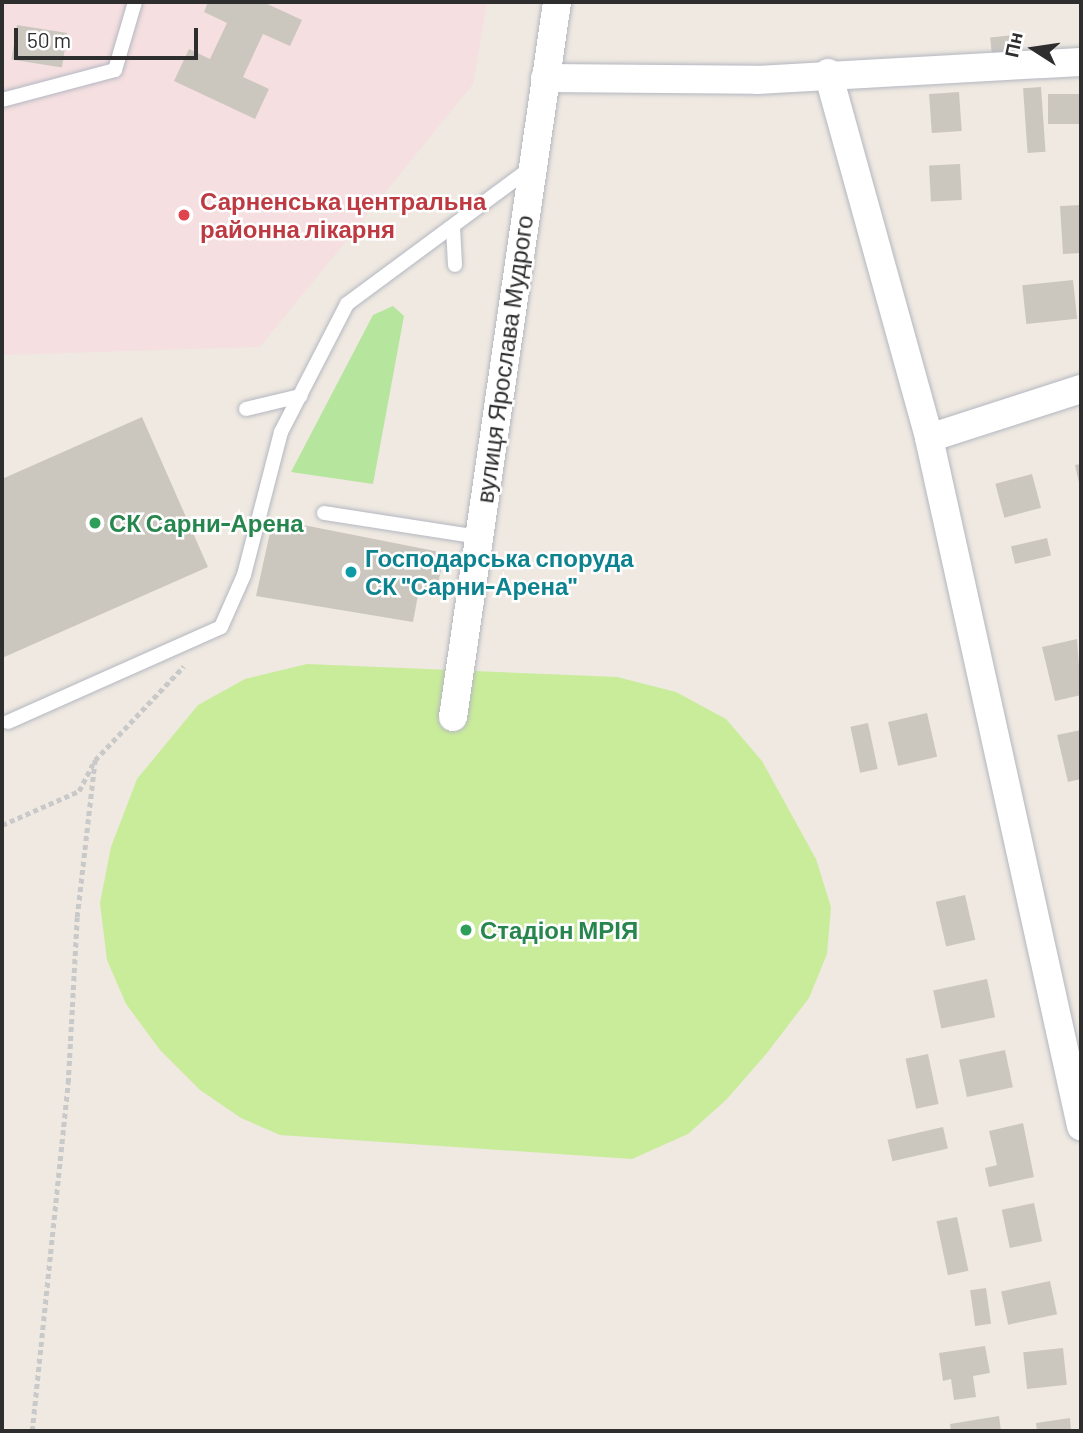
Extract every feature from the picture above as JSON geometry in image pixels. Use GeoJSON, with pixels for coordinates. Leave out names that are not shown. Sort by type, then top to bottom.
{"type":"FeatureCollection","features":[{"type":"Feature","properties":{"kind":"street","name":"вулиця Ярослава Мудрого"},"geometry":{"type":"LineString","coordinates":[[453,717],[556,2]]}},
{"type":"Feature","properties":{"kind":"street"},"geometry":{"type":"LineString","coordinates":[[545,78],[757,80],[828,73],[1081,62]]}},
{"type":"Feature","properties":{"kind":"street"},"geometry":{"type":"LineString","coordinates":[[828,73],[929,438],[1081,1126]]}},
{"type":"Feature","properties":{"kind":"street"},"geometry":{"type":"LineString","coordinates":[[929,438],[1081,388]]}},
{"type":"Feature","properties":{"kind":"lane"},"geometry":{"type":"LineString","coordinates":[[2,100],[115,70],[135,2]]}},
{"type":"Feature","properties":{"kind":"lane"},"geometry":{"type":"LineString","coordinates":[[8,722],[221,627],[244,575],[281,432],[347,304],[532,168]]}},
{"type":"Feature","properties":{"kind":"lane"},"geometry":{"type":"LineString","coordinates":[[453,226],[455,265]]}},
{"type":"Feature","properties":{"kind":"lane"},"geometry":{"type":"LineString","coordinates":[[246,409],[300,396]]}},
{"type":"Feature","properties":{"kind":"lane"},"geometry":{"type":"LineString","coordinates":[[324,513],[479,537]]}},
{"type":"Feature","properties":{"kind":"path"},"geometry":{"type":"LineString","coordinates":[[2,825],[79,791],[95,760],[221,627]]}},
{"type":"Feature","properties":{"kind":"path"},"geometry":{"type":"LineString","coordinates":[[32,1431],[68,1083],[77,917],[95,760]]}},
{"type":"Feature","properties":{"kind":"shaded area","name":"Сарненська центральна районна лікарня"},"geometry":{"type":"Polygon","coordinates":[[[2,2],[487,2],[473,84],[260,347],[2,355],[2,2]]]}},
{"type":"Feature","properties":{"kind":"green space"},"geometry":{"type":"Polygon","coordinates":[[[393,306],[404,316],[373,484],[291,472],[373,315],[393,306]]]}},
{"type":"Feature","properties":{"kind":"green space","name":"Стадіон МРІЯ"},"geometry":{"type":"Polygon","coordinates":[[[307,664],[617,677],[676,692],[726,719],[762,761],[816,859],[831,907],[827,954],[809,998],[767,1053],[726,1100],[688,1134],[632,1159],[280,1135],[241,1118],[200,1090],[160,1050],[126,1004],[107,960],[100,903],[111,847],[137,779],[198,705],[245,679],[307,664]]]}},
{"type":"Feature","properties":{"kind":"building"},"geometry":{"type":"Polygon","coordinates":[[[208,2],[263,2],[302,20],[290,46],[263,34],[243,77],[269,89],[255,119],[174,81],[189,49],[210,59],[227,23],[204,12],[208,2]]]}},
{"type":"Feature","properties":{"kind":"building"},"geometry":{"type":"Polygon","coordinates":[[[17,25],[67,33],[62,68],[12,60],[17,25]]]}},
{"type":"Feature","properties":{"kind":"building"},"geometry":{"type":"Polygon","coordinates":[[[1014,35],[1016,53],[992,55],[990,38],[1014,35]]]}},
{"type":"Feature","properties":{"kind":"building"},"geometry":{"type":"Polygon","coordinates":[[[1041,87],[1046,152],[1028,153],[1023,88],[1041,87]]]}},
{"type":"Feature","properties":{"kind":"building"},"geometry":{"type":"Polygon","coordinates":[[[959,92],[962,131],[932,133],[929,94],[959,92]]]}},
{"type":"Feature","properties":{"kind":"building"},"geometry":{"type":"Polygon","coordinates":[[[1048,94],[1081,94],[1081,124],[1048,124],[1048,94]]]}},
{"type":"Feature","properties":{"kind":"building"},"geometry":{"type":"Polygon","coordinates":[[[960,164],[962,200],[931,202],[929,166],[960,164]]]}},
{"type":"Feature","properties":{"kind":"building"},"geometry":{"type":"Polygon","coordinates":[[[1081,205],[1081,253],[1063,254],[1060,206],[1081,205]]]}},
{"type":"Feature","properties":{"kind":"building"},"geometry":{"type":"Polygon","coordinates":[[[1073,280],[1077,319],[1026,324],[1022,285],[1073,280]]]}},
{"type":"Feature","properties":{"kind":"building","name":"СК Сарни-Арена"},"geometry":{"type":"Polygon","coordinates":[[[142,417],[208,567],[2,658],[2,479],[142,417]]]}},
{"type":"Feature","properties":{"kind":"building"},"geometry":{"type":"Polygon","coordinates":[[[1081,464],[1081,487],[1080,487],[1075,465],[1081,464]]]}},
{"type":"Feature","properties":{"kind":"building"},"geometry":{"type":"Polygon","coordinates":[[[1032,474],[1041,508],[1004,518],[995,484],[1032,474]]]}},
{"type":"Feature","properties":{"kind":"building","name":"Господарська споруда СК \"Сарни-Арена\""},"geometry":{"type":"Polygon","coordinates":[[[273,519],[445,553],[436,592],[419,590],[413,622],[256,596],[273,519]]]}},
{"type":"Feature","properties":{"kind":"building"},"geometry":{"type":"Polygon","coordinates":[[[1047,538],[1051,556],[1015,564],[1011,546],[1047,538]]]}},
{"type":"Feature","properties":{"kind":"building"},"geometry":{"type":"Polygon","coordinates":[[[1077,639],[1081,695],[1055,701],[1042,647],[1077,639]]]}},
{"type":"Feature","properties":{"kind":"building"},"geometry":{"type":"Polygon","coordinates":[[[927,713],[937,757],[898,766],[888,722],[927,713]]]}},
{"type":"Feature","properties":{"kind":"building"},"geometry":{"type":"Polygon","coordinates":[[[868,723],[878,769],[860,773],[850,727],[868,723]]]}},
{"type":"Feature","properties":{"kind":"building"},"geometry":{"type":"Polygon","coordinates":[[[1081,730],[1081,779],[1068,782],[1057,735],[1081,730]]]}},
{"type":"Feature","properties":{"kind":"building"},"geometry":{"type":"Polygon","coordinates":[[[965,895],[975,940],[946,947],[936,902],[965,895]]]}},
{"type":"Feature","properties":{"kind":"building"},"geometry":{"type":"Polygon","coordinates":[[[987,979],[995,1017],[941,1029],[933,990],[987,979]]]}},
{"type":"Feature","properties":{"kind":"building"},"geometry":{"type":"Polygon","coordinates":[[[1005,1050],[1013,1087],[967,1097],[959,1060],[1005,1050]]]}},
{"type":"Feature","properties":{"kind":"building"},"geometry":{"type":"Polygon","coordinates":[[[928,1054],[939,1104],[916,1109],[906,1059],[928,1054]]]}},
{"type":"Feature","properties":{"kind":"building"},"geometry":{"type":"Polygon","coordinates":[[[1023,1123],[1034,1177],[989,1187],[985,1168],[997,1165],[989,1131],[1023,1123]]]}},
{"type":"Feature","properties":{"kind":"building"},"geometry":{"type":"Polygon","coordinates":[[[943,1127],[948,1148],[892,1161],[887,1140],[943,1127]]]}},
{"type":"Feature","properties":{"kind":"building"},"geometry":{"type":"Polygon","coordinates":[[[1034,1203],[1042,1241],[1010,1248],[1002,1210],[1034,1203]]]}},
{"type":"Feature","properties":{"kind":"building"},"geometry":{"type":"Polygon","coordinates":[[[957,1217],[968,1271],[948,1275],[936,1221],[957,1217]]]}},
{"type":"Feature","properties":{"kind":"building"},"geometry":{"type":"Polygon","coordinates":[[[1050,1281],[1057,1314],[1008,1325],[1001,1291],[1050,1281]]]}},
{"type":"Feature","properties":{"kind":"building"},"geometry":{"type":"Polygon","coordinates":[[[986,1288],[991,1324],[975,1326],[970,1290],[986,1288]]]}},
{"type":"Feature","properties":{"kind":"building"},"geometry":{"type":"Polygon","coordinates":[[[985,1346],[990,1373],[973,1376],[976,1397],[954,1400],[951,1379],[943,1381],[939,1353],[985,1346]]]}},
{"type":"Feature","properties":{"kind":"building"},"geometry":{"type":"Polygon","coordinates":[[[1063,1348],[1067,1385],[1027,1389],[1023,1352],[1063,1348]]]}},
{"type":"Feature","properties":{"kind":"building"},"geometry":{"type":"Polygon","coordinates":[[[999,1416],[1001,1431],[951,1431],[950,1424],[999,1416]]]}},
{"type":"Feature","properties":{"kind":"building"},"geometry":{"type":"Polygon","coordinates":[[[1070,1418],[1071,1431],[1037,1431],[1036,1423],[1070,1418]]]}},
{"type":"Feature","properties":{"kind":"place","name":"Сарненська центральна районна лікарня"},"geometry":{"type":"Point","coordinates":[184,215]}},
{"type":"Feature","properties":{"kind":"place","name":"СК Сарни-Арена"},"geometry":{"type":"Point","coordinates":[95,523]}},
{"type":"Feature","properties":{"kind":"place","name":"Господарська споруда СК \"Сарни-Арена\""},"geometry":{"type":"Point","coordinates":[351,572]}},
{"type":"Feature","properties":{"kind":"place","name":"Стадіон МРІЯ"},"geometry":{"type":"Point","coordinates":[466,930]}}]}
